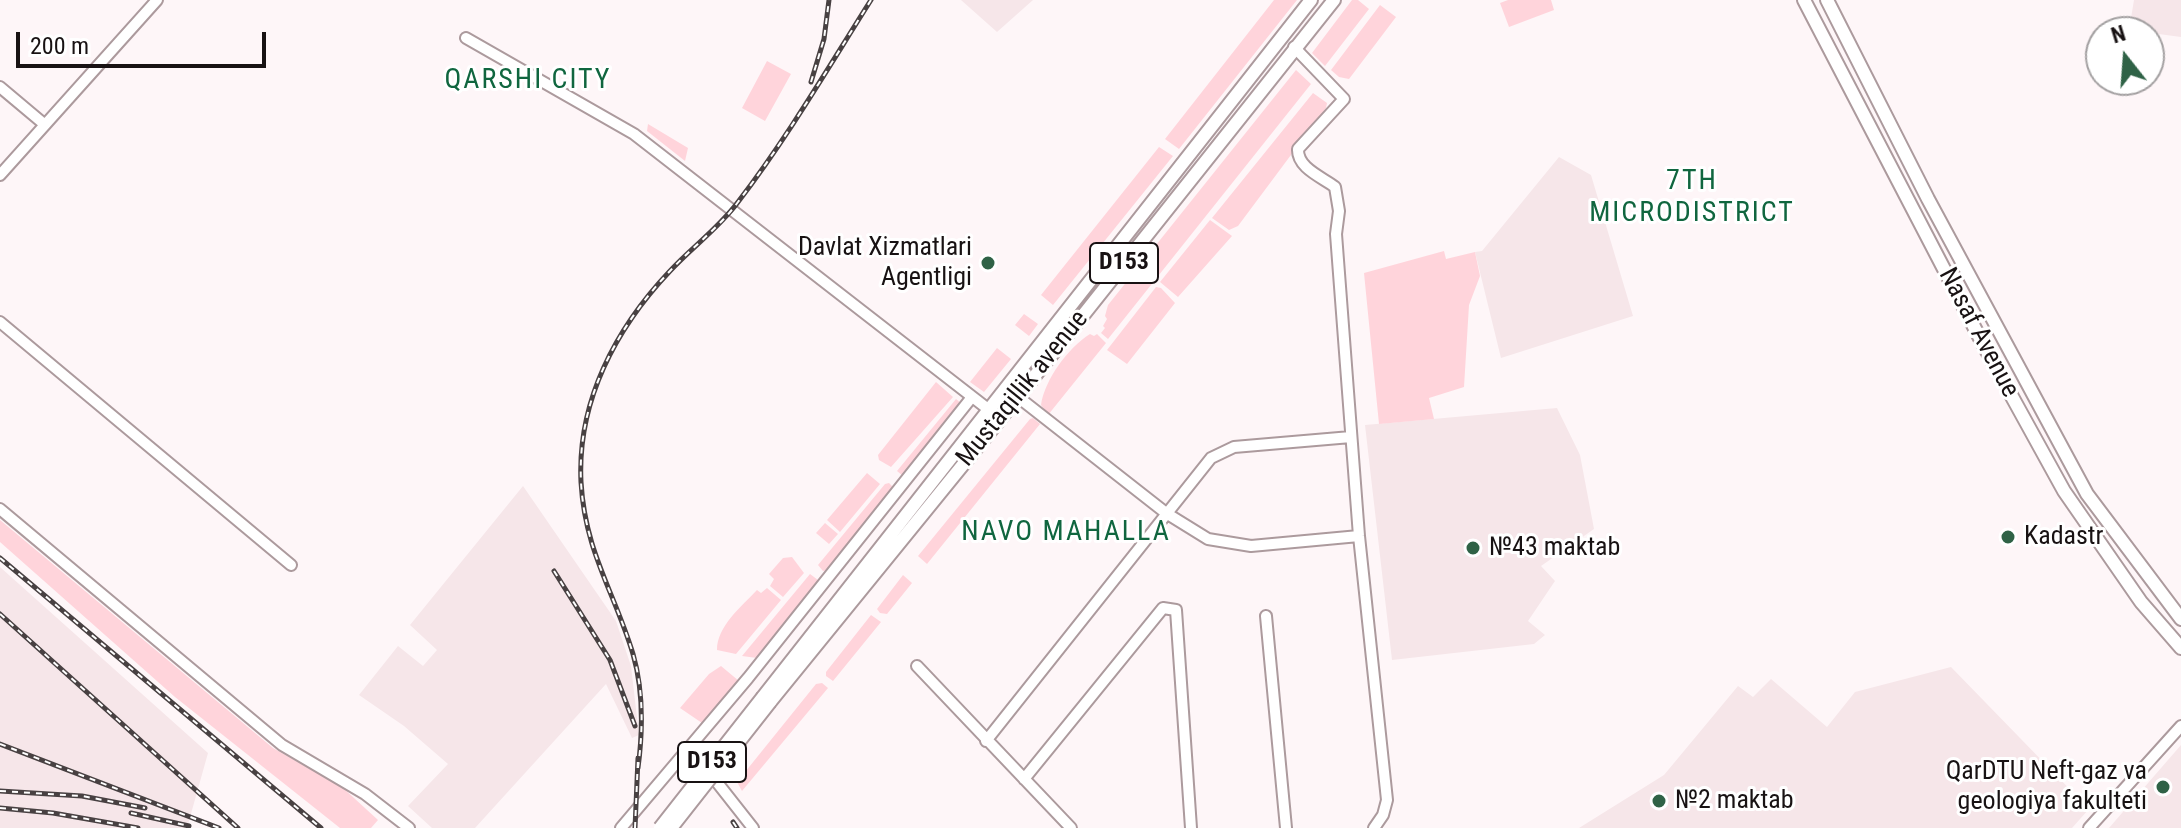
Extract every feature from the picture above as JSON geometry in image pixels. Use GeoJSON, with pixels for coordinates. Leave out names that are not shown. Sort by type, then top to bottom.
{"type":"FeatureCollection","features":[{"type":"Feature","properties":{"kind":"main road","name":"Mustaqillik avenue"},"geometry":{"type":"LineString","coordinates":[[766,699],[912,506],[1312,0]]}},
{"type":"Feature","properties":{"kind":"main road","name":"Mustaqillik avenue"},"geometry":{"type":"LineString","coordinates":[[766,699],[923,515],[1334,0]]}},
{"type":"Feature","properties":{"kind":"main road","name":"Nasaf Avenue"},"geometry":{"type":"LineString","coordinates":[[1804,0],[2043,454],[2075,509],[2141,602],[2181,648]]}},
{"type":"Feature","properties":{"kind":"main road","name":"Nasaf Avenue"},"geometry":{"type":"LineString","coordinates":[[1827,0],[1928,199],[2087,494],[2181,619]]}},
{"type":"Feature","properties":{"kind":"main road"},"geometry":{"type":"LineString","coordinates":[[1282,36],[1294,47]]}},
{"type":"Feature","properties":{"kind":"main road"},"geometry":{"type":"LineString","coordinates":[[912,506],[923,515]]}},
{"type":"Feature","properties":{"kind":"main road","name":"D153"},"geometry":{"type":"LineString","coordinates":[[660,828],[766,699]]}},
{"type":"Feature","properties":{"kind":"main road","name":"D153"},"geometry":{"type":"LineString","coordinates":[[671,828],[766,699]]}},
{"type":"Feature","properties":{"kind":"street"},"geometry":{"type":"LineString","coordinates":[[0,175],[157,0]]}},
{"type":"Feature","properties":{"kind":"street"},"geometry":{"type":"LineString","coordinates":[[1312,0],[1316,22]]}},
{"type":"Feature","properties":{"kind":"street"},"geometry":{"type":"LineString","coordinates":[[466,38],[634,134],[988,409]]}},
{"type":"Feature","properties":{"kind":"street"},"geometry":{"type":"LineString","coordinates":[[1294,47],[1344,99],[1298,149],[1298,156],[1300,163],[1335,187],[1339,198],[1336,234],[1351,437],[1387,800],[1383,815],[1374,828]]}},
{"type":"Feature","properties":{"kind":"street"},"geometry":{"type":"LineString","coordinates":[[0,87],[44,124]]}},
{"type":"Feature","properties":{"kind":"street"},"geometry":{"type":"LineString","coordinates":[[0,322],[291,565]]}},
{"type":"Feature","properties":{"kind":"street"},"geometry":{"type":"LineString","coordinates":[[621,828],[690,748],[972,397]]}},
{"type":"Feature","properties":{"kind":"street"},"geometry":{"type":"LineString","coordinates":[[1018,397],[1166,513],[1208,539],[1251,546],[1359,536]]}},
{"type":"Feature","properties":{"kind":"street"},"geometry":{"type":"LineString","coordinates":[[986,741],[1211,458],[1234,447],[1351,437]]}},
{"type":"Feature","properties":{"kind":"street"},"geometry":{"type":"LineString","coordinates":[[0,509],[282,745],[365,794],[409,828]]}},
{"type":"Feature","properties":{"kind":"street"},"geometry":{"type":"LineString","coordinates":[[1024,779],[1163,608],[1176,610],[1191,828]]}},
{"type":"Feature","properties":{"kind":"street"},"geometry":{"type":"LineString","coordinates":[[1266,616],[1286,828]]}},
{"type":"Feature","properties":{"kind":"street"},"geometry":{"type":"LineString","coordinates":[[917,666],[1071,828]]}},
{"type":"Feature","properties":{"kind":"street"},"geometry":{"type":"LineString","coordinates":[[2089,828],[2181,726]]}},
{"type":"Feature","properties":{"kind":"street"},"geometry":{"type":"LineString","coordinates":[[690,748],[753,828]]}},
{"type":"Feature","properties":{"kind":"shaded area"},"geometry":{"type":"Polygon","coordinates":[[[961,0],[1033,0],[997,32],[961,0]]]}},
{"type":"Feature","properties":{"kind":"shaded area"},"geometry":{"type":"Polygon","coordinates":[[[1274,0],[1297,0],[1179,149],[1165,139],[1274,0]]]}},
{"type":"Feature","properties":{"kind":"shaded area"},"geometry":{"type":"Polygon","coordinates":[[[1352,0],[1358,0],[1369,9],[1325,66],[1312,53],[1352,0]]]}},
{"type":"Feature","properties":{"kind":"shaded area"},"geometry":{"type":"Polygon","coordinates":[[[1508,0],[1551,0],[1554,10],[1509,27],[1500,3],[1508,0]]]}},
{"type":"Feature","properties":{"kind":"shaded area"},"geometry":{"type":"Polygon","coordinates":[[[2134,0],[2181,0],[2181,37],[2165,35],[2165,16],[2131,16],[2134,0]]]}},
{"type":"Feature","properties":{"kind":"shaded area"},"geometry":{"type":"Polygon","coordinates":[[[1380,5],[1396,17],[1349,79],[1339,77],[1331,70],[1380,5]]]}},
{"type":"Feature","properties":{"kind":"shaded area"},"geometry":{"type":"Polygon","coordinates":[[[767,61],[791,74],[765,121],[742,108],[767,61]]]}},
{"type":"Feature","properties":{"kind":"shaded area"},"geometry":{"type":"Polygon","coordinates":[[[1296,70],[1311,84],[1108,339],[1101,333],[1105,328],[1108,305],[1296,70]]]}},
{"type":"Feature","properties":{"kind":"shaded area"},"geometry":{"type":"Polygon","coordinates":[[[1313,93],[1327,103],[1326,108],[1238,226],[1229,230],[1212,218],[1313,93]]]}},
{"type":"Feature","properties":{"kind":"shaded area"},"geometry":{"type":"Polygon","coordinates":[[[648,124],[688,148],[685,161],[647,131],[648,124]]]}},
{"type":"Feature","properties":{"kind":"shaded area"},"geometry":{"type":"Polygon","coordinates":[[[1159,147],[1173,156],[1053,305],[1041,295],[1159,147]]]}},
{"type":"Feature","properties":{"kind":"shaded area"},"geometry":{"type":"Polygon","coordinates":[[[1559,157],[1591,175],[1633,316],[1501,358],[1475,252],[1482,251],[1559,157]]]}},
{"type":"Feature","properties":{"kind":"shaded area"},"geometry":{"type":"Polygon","coordinates":[[[1210,220],[1232,236],[1178,297],[1160,282],[1210,220]]]}},
{"type":"Feature","properties":{"kind":"shaded area"},"geometry":{"type":"Polygon","coordinates":[[[1444,251],[1446,259],[1475,252],[1480,276],[1469,305],[1464,387],[1429,398],[1434,419],[1379,424],[1364,273],[1444,251]]]}},
{"type":"Feature","properties":{"kind":"shaded area"},"geometry":{"type":"Polygon","coordinates":[[[1156,287],[1161,288],[1175,303],[1127,364],[1107,350],[1156,287]]]}},
{"type":"Feature","properties":{"kind":"shaded area"},"geometry":{"type":"Polygon","coordinates":[[[1024,314],[1038,324],[1029,336],[1015,325],[1024,314]]]}},
{"type":"Feature","properties":{"kind":"shaded area"},"geometry":{"type":"Polygon","coordinates":[[[1090,334],[1097,334],[1106,343],[1048,415],[1041,405],[1052,375],[1074,347],[1090,334]]]}},
{"type":"Feature","properties":{"kind":"shaded area"},"geometry":{"type":"Polygon","coordinates":[[[997,348],[1011,359],[984,392],[970,382],[997,348]]]}},
{"type":"Feature","properties":{"kind":"shaded area"},"geometry":{"type":"Polygon","coordinates":[[[936,382],[953,397],[891,467],[879,460],[878,455],[936,382]]]}},
{"type":"Feature","properties":{"kind":"shaded area"},"geometry":{"type":"Polygon","coordinates":[[[956,399],[962,404],[903,476],[897,471],[956,399]]]}},
{"type":"Feature","properties":{"kind":"shaded area","name":"№43 maktab"},"geometry":{"type":"Polygon","coordinates":[[[1557,408],[1580,455],[1594,529],[1541,566],[1555,581],[1528,621],[1545,635],[1534,644],[1392,660],[1365,425],[1557,408]]]}},
{"type":"Feature","properties":{"kind":"shaded area"},"geometry":{"type":"Polygon","coordinates":[[[1033,418],[1040,424],[927,564],[918,556],[1033,418]]]}},
{"type":"Feature","properties":{"kind":"shaded area"},"geometry":{"type":"Polygon","coordinates":[[[867,473],[880,484],[840,532],[827,520],[867,473]]]}},
{"type":"Feature","properties":{"kind":"shaded area"},"geometry":{"type":"Polygon","coordinates":[[[889,483],[895,489],[828,570],[823,571],[818,565],[889,483]]]}},
{"type":"Feature","properties":{"kind":"shaded area"},"geometry":{"type":"Polygon","coordinates":[[[523,486],[616,621],[631,666],[639,735],[632,738],[606,684],[475,828],[432,828],[408,806],[448,764],[404,726],[359,695],[398,646],[423,666],[437,650],[410,625],[523,486]]]}},
{"type":"Feature","properties":{"kind":"shaded area"},"geometry":{"type":"Polygon","coordinates":[[[0,520],[273,748],[342,787],[378,820],[371,828],[340,828],[175,697],[0,542],[0,520]]]}},
{"type":"Feature","properties":{"kind":"shaded area"},"geometry":{"type":"Polygon","coordinates":[[[825,523],[838,534],[829,544],[816,533],[825,523]]]}},
{"type":"Feature","properties":{"kind":"shaded area"},"geometry":{"type":"Polygon","coordinates":[[[792,557],[804,573],[783,597],[770,586],[774,579],[769,574],[783,558],[792,557]]]}},
{"type":"Feature","properties":{"kind":"shaded area"},"geometry":{"type":"Polygon","coordinates":[[[0,567],[208,753],[187,828],[0,828],[0,567]]]}},
{"type":"Feature","properties":{"kind":"shaded area"},"geometry":{"type":"Polygon","coordinates":[[[810,574],[818,580],[817,585],[765,654],[757,658],[742,656],[810,574]]]}},
{"type":"Feature","properties":{"kind":"shaded area"},"geometry":{"type":"Polygon","coordinates":[[[903,575],[912,583],[887,614],[880,613],[877,609],[903,575]]]}},
{"type":"Feature","properties":{"kind":"shaded area"},"geometry":{"type":"Polygon","coordinates":[[[767,588],[781,600],[736,654],[717,650],[721,633],[731,617],[757,590],[761,593],[767,588]]]}},
{"type":"Feature","properties":{"kind":"shaded area"},"geometry":{"type":"Polygon","coordinates":[[[871,615],[881,622],[833,681],[826,676],[826,672],[871,615]]]}},
{"type":"Feature","properties":{"kind":"shaded area"},"geometry":{"type":"Polygon","coordinates":[[[721,666],[739,681],[702,723],[680,708],[709,674],[721,666]]]}},
{"type":"Feature","properties":{"kind":"shaded area"},"geometry":{"type":"Polygon","coordinates":[[[1951,667],[2089,809],[2072,828],[1579,828],[1664,775],[1738,686],[1753,697],[1771,679],[1827,727],[1855,692],[1951,667]]]}},
{"type":"Feature","properties":{"kind":"shaded area"},"geometry":{"type":"Polygon","coordinates":[[[822,683],[828,688],[742,791],[737,782],[816,684],[822,683]]]}},
{"type":"Feature","properties":{"kind":"shaded area","name":"QarDTU Neft-gaz va geologiya fakulteti"},"geometry":{"type":"Polygon","coordinates":[[[2181,745],[2181,828],[2109,828],[2181,745]]]}},
{"type":"Feature","properties":{"kind":"railway"},"geometry":{"type":"LineString","coordinates":[[811,82],[824,39],[829,0]]}},
{"type":"Feature","properties":{"kind":"railway"},"geometry":{"type":"LineString","coordinates":[[638,768],[642,711],[637,668],[594,551],[584,507],[581,452],[593,395],[617,341],[633,317],[670,271],[738,202],[790,128],[871,0]]}},
{"type":"Feature","properties":{"kind":"railway"},"geometry":{"type":"LineString","coordinates":[[0,558],[321,828]]}},
{"type":"Feature","properties":{"kind":"railway"},"geometry":{"type":"LineString","coordinates":[[554,571],[610,660],[635,726]]}},
{"type":"Feature","properties":{"kind":"railway"},"geometry":{"type":"LineString","coordinates":[[0,614],[238,828]]}},
{"type":"Feature","properties":{"kind":"railway"},"geometry":{"type":"LineString","coordinates":[[0,744],[219,828]]}},
{"type":"Feature","properties":{"kind":"railway"},"geometry":{"type":"LineString","coordinates":[[635,828],[638,758]]}},
{"type":"Feature","properties":{"kind":"railway"},"geometry":{"type":"LineString","coordinates":[[0,791],[82,796],[145,808]]}},
{"type":"Feature","properties":{"kind":"railway"},"geometry":{"type":"LineString","coordinates":[[0,808],[53,813],[138,828]]}},
{"type":"Feature","properties":{"kind":"railway"},"geometry":{"type":"LineString","coordinates":[[131,813],[189,826]]}},
{"type":"Feature","properties":{"kind":"railway"},"geometry":{"type":"LineString","coordinates":[[733,822],[737,828]]}},
{"type":"Feature","properties":{"kind":"place","name":"Davlat Xizmatlari Agentligi"},"geometry":{"type":"Point","coordinates":[988,263]}},
{"type":"Feature","properties":{"kind":"place","name":"Kadastr"},"geometry":{"type":"Point","coordinates":[2008,537]}},
{"type":"Feature","properties":{"kind":"place","name":"№43 maktab"},"geometry":{"type":"Point","coordinates":[1473,548]}},
{"type":"Feature","properties":{"kind":"place","name":"QarDTU Neft-gaz va geologiya fakulteti"},"geometry":{"type":"Point","coordinates":[2163,787]}},
{"type":"Feature","properties":{"kind":"place","name":"№2 maktab"},"geometry":{"type":"Point","coordinates":[1659,801]}},
{"type":"Feature","properties":{"kind":"district","name":"QARSHI CITY"},"geometry":{"type":"Point","coordinates":[528,81]}},
{"type":"Feature","properties":{"kind":"district","name":"7TH MICRODISTRICT"},"geometry":{"type":"Point","coordinates":[1692,198]}},
{"type":"Feature","properties":{"kind":"district","name":"NAVO MAHALLA"},"geometry":{"type":"Point","coordinates":[1066,533]}}]}
